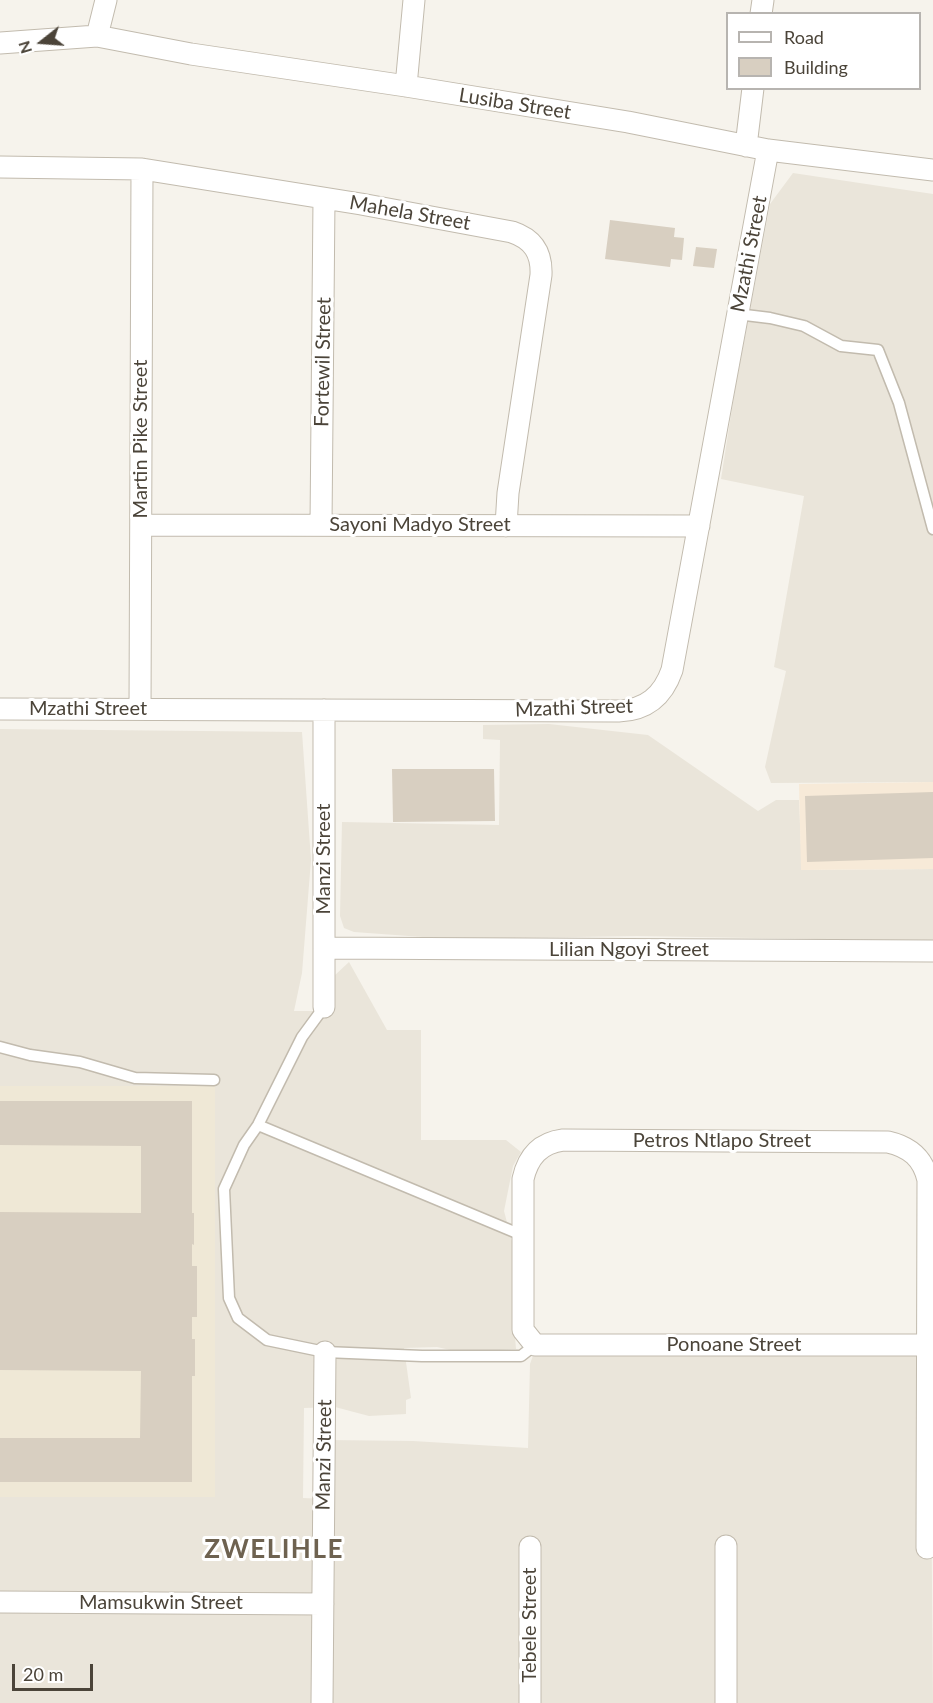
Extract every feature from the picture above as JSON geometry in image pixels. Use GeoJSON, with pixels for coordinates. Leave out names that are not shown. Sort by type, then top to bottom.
{"type":"FeatureCollection","features":[{"type":"Feature","properties":{"kind":"street"},"geometry":{"type":"LineString","coordinates":[[97,36],[106,0]]}},
{"type":"Feature","properties":{"kind":"street"},"geometry":{"type":"LineString","coordinates":[[406,86],[414,0]]}},
{"type":"Feature","properties":{"kind":"street","name":"Lusiba Street"},"geometry":{"type":"LineString","coordinates":[[0,43],[97,36],[191,54],[628,122],[768,150],[933,170]]}},
{"type":"Feature","properties":{"kind":"street"},"geometry":{"type":"LineString","coordinates":[[746,146],[753,90]]}},
{"type":"Feature","properties":{"kind":"street","name":"Mzathi Street"},"geometry":{"type":"LineString","coordinates":[[0,709],[619,711],[640,708],[660,694],[672,670],[768,150]]}},
{"type":"Feature","properties":{"kind":"street","name":"Mahela Street"},"geometry":{"type":"LineString","coordinates":[[0,167],[142,169],[512,231],[524,236],[539,253],[542,264],[508,493],[506,525]]}},
{"type":"Feature","properties":{"kind":"street","name":"Martin Pike Street"},"geometry":{"type":"LineString","coordinates":[[140,709],[142,169]]}},
{"type":"Feature","properties":{"kind":"street","name":"Fortewil Street"},"geometry":{"type":"LineString","coordinates":[[321,525],[324,199]]}},
{"type":"Feature","properties":{"kind":"street","name":"Sayoni Madyo Street"},"geometry":{"type":"LineString","coordinates":[[141,525],[699,526]]}},
{"type":"Feature","properties":{"kind":"street","name":"Manzi Street"},"geometry":{"type":"LineString","coordinates":[[324,710],[324,1008]]}},
{"type":"Feature","properties":{"kind":"street","name":"Lilian Ngoyi Street"},"geometry":{"type":"LineString","coordinates":[[324,948],[933,951]]}},
{"type":"Feature","properties":{"kind":"street","name":"Petros Ntlapo Street"},"geometry":{"type":"LineString","coordinates":[[535,1345],[523,1330],[523,1179],[530,1158],[538,1150],[556,1141],[876,1142],[900,1145],[912,1151],[925,1169],[928,1180],[930,1345],[927,1548]]}},
{"type":"Feature","properties":{"kind":"street","name":"Ponoane Street"},"geometry":{"type":"LineString","coordinates":[[535,1345],[930,1345]]}},
{"type":"Feature","properties":{"kind":"street","name":"Manzi Street"},"geometry":{"type":"LineString","coordinates":[[322,1703],[325,1352]]}},
{"type":"Feature","properties":{"kind":"street"},"geometry":{"type":"LineString","coordinates":[[726,1546],[726,1703]]}},
{"type":"Feature","properties":{"kind":"street","name":"Tebele Street"},"geometry":{"type":"LineString","coordinates":[[530,1547],[530,1703]]}},
{"type":"Feature","properties":{"kind":"street","name":"Mamsukwin Street"},"geometry":{"type":"LineString","coordinates":[[0,1602],[322,1604]]}},
{"type":"Feature","properties":{"kind":"lane"},"geometry":{"type":"LineString","coordinates":[[737,314],[770,318],[804,326],[841,346],[878,350],[899,403],[933,529]]}},
{"type":"Feature","properties":{"kind":"lane"},"geometry":{"type":"LineString","coordinates":[[324,1008],[302,1037],[258,1125],[244,1145],[224,1190],[229,1298],[238,1318],[267,1340],[325,1352],[422,1356],[521,1356],[535,1345]]}},
{"type":"Feature","properties":{"kind":"lane"},"geometry":{"type":"LineString","coordinates":[[0,1047],[30,1055],[80,1062],[135,1078],[214,1080]]}},
{"type":"Feature","properties":{"kind":"lane"},"geometry":{"type":"LineString","coordinates":[[258,1125],[524,1236]]}},
{"type":"Feature","properties":{"kind":"shaded area"},"geometry":{"type":"Polygon","coordinates":[[[793,173],[933,194],[933,782],[771,783],[765,767],[786,671],[774,667],[804,496],[721,479],[735,389],[770,204],[793,173]]]}},
{"type":"Feature","properties":{"kind":"shaded area"},"geometry":{"type":"Polygon","coordinates":[[[549,724],[648,735],[758,811],[776,800],[799,800],[802,870],[933,869],[933,941],[637,936],[450,939],[354,932],[344,928],[340,916],[342,822],[499,825],[500,740],[483,739],[483,725],[549,724]]]}},
{"type":"Feature","properties":{"kind":"shaded area"},"geometry":{"type":"Polygon","coordinates":[[[0,729],[302,732],[311,860],[302,973],[294,1011],[334,1011],[334,976],[349,962],[387,1030],[421,1030],[421,1140],[506,1140],[521,1152],[513,1166],[504,1211],[513,1245],[516,1349],[455,1351],[437,1347],[404,1348],[411,1398],[406,1400],[406,1414],[369,1416],[335,1407],[304,1408],[303,1498],[326,1499],[327,1440],[413,1441],[528,1448],[530,1364],[536,1347],[930,1346],[933,1703],[0,1703],[0,1497],[215,1496],[215,1087],[0,1086],[0,729]]]}},
{"type":"Feature","properties":{"kind":"shaded area"},"geometry":{"type":"Polygon","coordinates":[[[933,782],[933,869],[801,870],[799,784],[933,782]]]}},
{"type":"Feature","properties":{"kind":"shaded area"},"geometry":{"type":"Polygon","coordinates":[[[0,1086],[215,1086],[215,1497],[0,1497],[0,1086]]]}},
{"type":"Feature","properties":{"kind":"building"},"geometry":{"type":"Polygon","coordinates":[[[610,220],[675,228],[674,237],[684,238],[682,260],[671,259],[670,267],[605,259],[610,220]]]}},
{"type":"Feature","properties":{"kind":"building"},"geometry":{"type":"Polygon","coordinates":[[[696,247],[717,249],[714,268],[693,266],[696,247]]]}},
{"type":"Feature","properties":{"kind":"building"},"geometry":{"type":"Polygon","coordinates":[[[392,769],[494,769],[495,821],[393,822],[392,769]]]}},
{"type":"Feature","properties":{"kind":"building"},"geometry":{"type":"Polygon","coordinates":[[[933,792],[933,858],[807,862],[805,796],[933,792]]]}},
{"type":"Feature","properties":{"kind":"building"},"geometry":{"type":"Polygon","coordinates":[[[0,1101],[192,1101],[194,1245],[192,1244],[192,1266],[197,1266],[197,1317],[192,1317],[192,1339],[195,1339],[195,1376],[192,1376],[192,1482],[0,1482],[0,1438],[140,1438],[141,1371],[0,1370],[0,1212],[141,1213],[141,1146],[0,1145],[0,1101]]]}},
{"type":"Feature","properties":{"kind":"district","name":"ZWELIHLE"},"geometry":{"type":"Point","coordinates":[274,1550]}}]}
